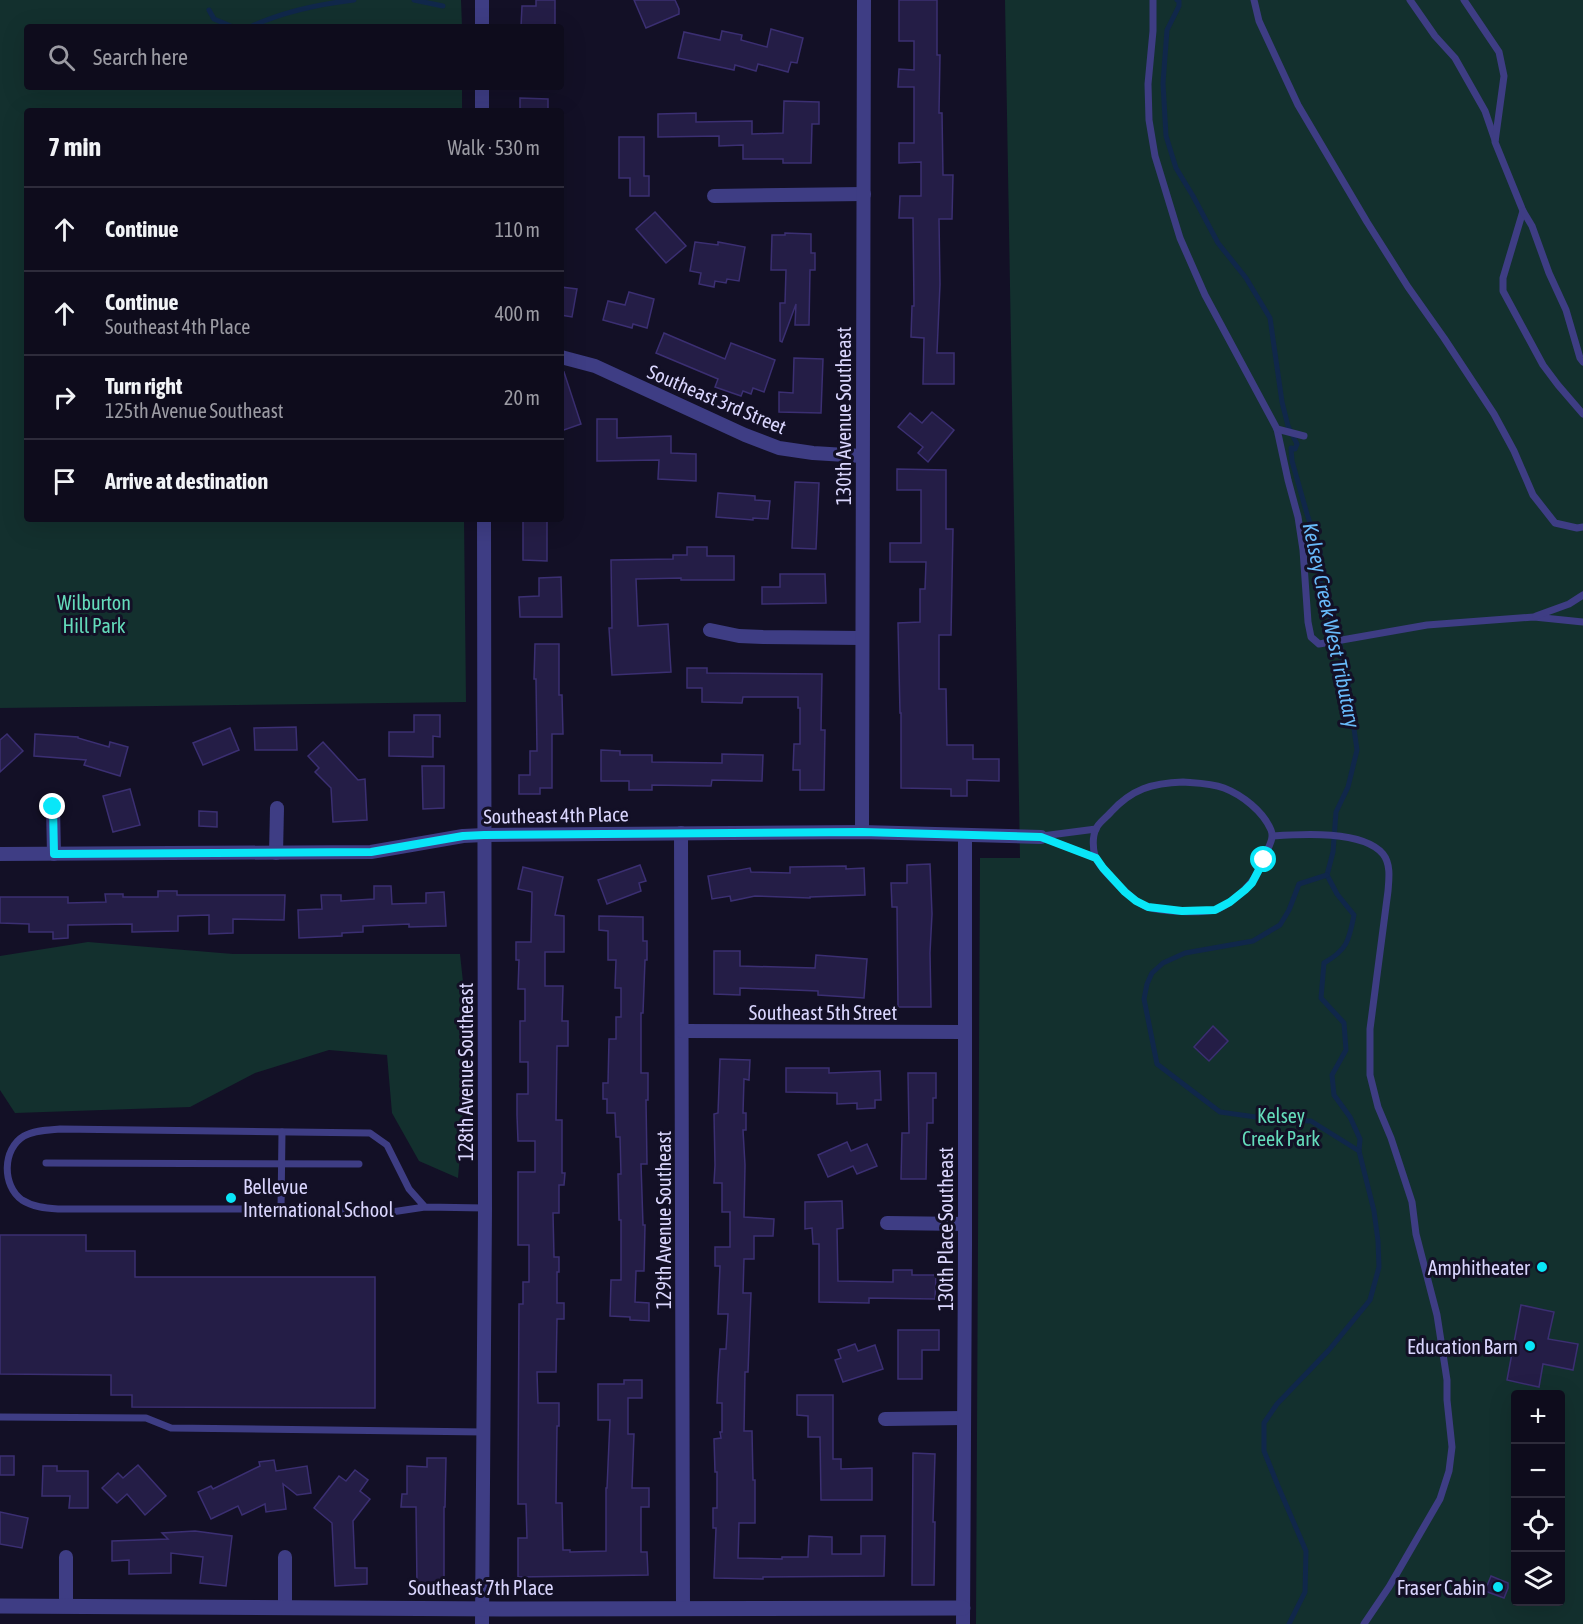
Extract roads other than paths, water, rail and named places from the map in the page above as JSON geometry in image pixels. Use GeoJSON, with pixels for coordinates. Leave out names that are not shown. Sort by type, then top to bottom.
{"type":"FeatureCollection","features":[{"type":"Feature","properties":{"kind":"street"},"geometry":{"type":"LineString","coordinates":[[482,0],[482,24]]}},
{"type":"Feature","properties":{"kind":"street","name":"130th Avenue Southeast"},"geometry":{"type":"LineString","coordinates":[[862,832],[864,0]]}},
{"type":"Feature","properties":{"kind":"street"},"geometry":{"type":"LineString","coordinates":[[482,90],[482,108]]}},
{"type":"Feature","properties":{"kind":"street"},"geometry":{"type":"LineString","coordinates":[[714,196],[864,194]]}},
{"type":"Feature","properties":{"kind":"street","name":"Southeast 3rd Street"},"geometry":{"type":"LineString","coordinates":[[564,358],[595,366],[744,435],[779,448],[862,456]]}},
{"type":"Feature","properties":{"kind":"street","name":"128th Avenue Southeast"},"geometry":{"type":"LineString","coordinates":[[482,1624],[485,1208],[484,522]]}},
{"type":"Feature","properties":{"kind":"street"},"geometry":{"type":"LineString","coordinates":[[710,630],[739,636],[862,638]]}},
{"type":"Feature","properties":{"kind":"street"},"geometry":{"type":"LineString","coordinates":[[53,807],[54,854]]}},
{"type":"Feature","properties":{"kind":"street"},"geometry":{"type":"LineString","coordinates":[[276,853],[277,808]]}},
{"type":"Feature","properties":{"kind":"street","name":"Southeast 4th Place"},"geometry":{"type":"LineString","coordinates":[[0,854],[371,852],[463,836],[484,835],[862,832],[1041,837]]}},
{"type":"Feature","properties":{"kind":"street","name":"129th Avenue Southeast"},"geometry":{"type":"LineString","coordinates":[[681,833],[683,1607]]}},
{"type":"Feature","properties":{"kind":"street","name":"130th Place Southeast"},"geometry":{"type":"LineString","coordinates":[[963,1624],[965,835]]}},
{"type":"Feature","properties":{"kind":"street","name":"Southeast 5th Street"},"geometry":{"type":"LineString","coordinates":[[682,1031],[964,1032]]}},
{"type":"Feature","properties":{"kind":"street"},"geometry":{"type":"LineString","coordinates":[[887,1223],[965,1224]]}},
{"type":"Feature","properties":{"kind":"street"},"geometry":{"type":"LineString","coordinates":[[885,1419],[964,1418]]}},
{"type":"Feature","properties":{"kind":"street"},"geometry":{"type":"LineString","coordinates":[[66,1557],[66,1606]]}},
{"type":"Feature","properties":{"kind":"street"},"geometry":{"type":"LineString","coordinates":[[285,1557],[285,1607]]}},
{"type":"Feature","properties":{"kind":"street","name":"Southeast 7th Place"},"geometry":{"type":"LineString","coordinates":[[0,1606],[963,1608]]}},
{"type":"Feature","properties":{"kind":"lane"},"geometry":{"type":"LineString","coordinates":[[1153,0],[1154,31],[1148,84],[1149,120],[1155,156],[1180,238],[1205,295],[1277,429],[1300,528],[1311,637],[1318,644],[1427,625],[1534,617],[1583,622]]}},
{"type":"Feature","properties":{"kind":"lane"},"geometry":{"type":"LineString","coordinates":[[1254,0],[1259,21],[1298,105],[1408,287],[1494,414],[1514,451],[1533,495],[1555,523],[1583,528]]}},
{"type":"Feature","properties":{"kind":"lane"},"geometry":{"type":"LineString","coordinates":[[1410,0],[1435,36],[1455,58],[1485,111],[1523,211],[1532,226],[1549,273],[1566,310],[1583,362]]}},
{"type":"Feature","properties":{"kind":"lane"},"geometry":{"type":"LineString","coordinates":[[1464,0],[1499,52],[1504,76],[1495,142]]}},
{"type":"Feature","properties":{"kind":"lane"},"geometry":{"type":"LineString","coordinates":[[1523,211],[1503,278],[1503,291],[1543,365],[1583,414]]}},
{"type":"Feature","properties":{"kind":"lane"},"geometry":{"type":"LineString","coordinates":[[1277,429],[1304,436]]}},
{"type":"Feature","properties":{"kind":"lane"},"geometry":{"type":"LineString","coordinates":[[1534,617],[1569,604],[1583,595]]}},
{"type":"Feature","properties":{"kind":"lane"},"geometry":{"type":"LineString","coordinates":[[1183,782],[1224,788],[1242,798],[1265,820],[1273,836],[1252,883],[1230,902],[1215,910],[1182,911],[1148,907],[1136,901],[1103,868],[1096,858],[1094,848],[1096,829],[1120,802],[1135,792],[1153,786],[1183,782]]}},
{"type":"Feature","properties":{"kind":"lane"},"geometry":{"type":"LineString","coordinates":[[1041,837],[1096,829]]}},
{"type":"Feature","properties":{"kind":"lane"},"geometry":{"type":"LineString","coordinates":[[1273,836],[1325,835],[1353,839],[1374,847],[1384,855],[1389,872],[1389,891],[1370,1029],[1370,1075],[1376,1099],[1412,1202],[1416,1234],[1437,1315],[1447,1380],[1452,1447],[1449,1471],[1440,1499],[1389,1587],[1364,1624]]}},
{"type":"Feature","properties":{"kind":"lane"},"geometry":{"type":"LineString","coordinates":[[1041,837],[1096,858]]}},
{"type":"Feature","properties":{"kind":"lane"},"geometry":{"type":"LineString","coordinates":[[425,1207],[409,1190],[387,1145],[370,1133],[60,1129],[38,1131],[23,1136],[12,1148],[8,1161],[10,1188],[21,1199],[36,1207],[57,1209],[363,1209],[384,1213],[425,1207],[485,1208]]}},
{"type":"Feature","properties":{"kind":"lane"},"geometry":{"type":"LineString","coordinates":[[281,1209],[282,1132]]}},
{"type":"Feature","properties":{"kind":"lane"},"geometry":{"type":"LineString","coordinates":[[46,1163],[358,1164]]}},
{"type":"Feature","properties":{"kind":"lane"},"geometry":{"type":"LineString","coordinates":[[0,1180],[8,1176]]}},
{"type":"Feature","properties":{"kind":"lane"},"geometry":{"type":"LineString","coordinates":[[0,1417],[146,1418],[171,1428],[484,1432]]}},
{"type":"Feature","properties":{"kind":"waterway"},"geometry":{"type":"LineString","coordinates":[[258,24],[301,9],[354,0]]}},
{"type":"Feature","properties":{"kind":"waterway"},"geometry":{"type":"LineString","coordinates":[[414,0],[443,6]]}},
{"type":"Feature","properties":{"kind":"waterway","name":"Kelsey Creek West Tributary"},"geometry":{"type":"LineString","coordinates":[[1177,0],[1179,6],[1167,30],[1163,83],[1166,136],[1176,168],[1218,243],[1246,278],[1270,318],[1282,402],[1288,426],[1297,444],[1295,449],[1291,448],[1292,461],[1320,552],[1320,580],[1329,607],[1330,618],[1338,633],[1357,750],[1348,787],[1336,812],[1333,852],[1327,875],[1337,894],[1354,915],[1346,944],[1338,954],[1324,963],[1321,998],[1344,1023],[1346,1050],[1332,1075],[1334,1095],[1350,1117],[1360,1139],[1359,1151],[1374,1211],[1379,1267],[1370,1300],[1329,1350],[1277,1404],[1264,1423],[1264,1451],[1306,1551],[1305,1592],[1289,1624]]}},
{"type":"Feature","properties":{"kind":"waterway"},"geometry":{"type":"LineString","coordinates":[[209,10],[214,19],[226,24]]}},
{"type":"Feature","properties":{"kind":"waterway"},"geometry":{"type":"LineString","coordinates":[[1327,875],[1299,884],[1289,910],[1280,925],[1253,941],[1185,953],[1163,963],[1152,973],[1144,999],[1157,1064],[1220,1112],[1278,1120],[1311,1121],[1359,1151]]}},
{"type":"Feature","properties":{"kind":"place","name":"Bellevue International School"},"geometry":{"type":"Point","coordinates":[231,1198]}},
{"type":"Feature","properties":{"kind":"place","name":"Amphitheater"},"geometry":{"type":"Point","coordinates":[1542,1267]}},
{"type":"Feature","properties":{"kind":"place","name":"Education Barn"},"geometry":{"type":"Point","coordinates":[1530,1346]}},
{"type":"Feature","properties":{"kind":"place","name":"Fraser Cabin"},"geometry":{"type":"Point","coordinates":[1498,1587]}},
{"type":"Feature","properties":{"kind":"park label","name":"Wilburton Hill Park"},"geometry":{"type":"Point","coordinates":[94,614]}},
{"type":"Feature","properties":{"kind":"park label","name":"Kelsey Creek Park"},"geometry":{"type":"Point","coordinates":[1281,1126]}}]}
